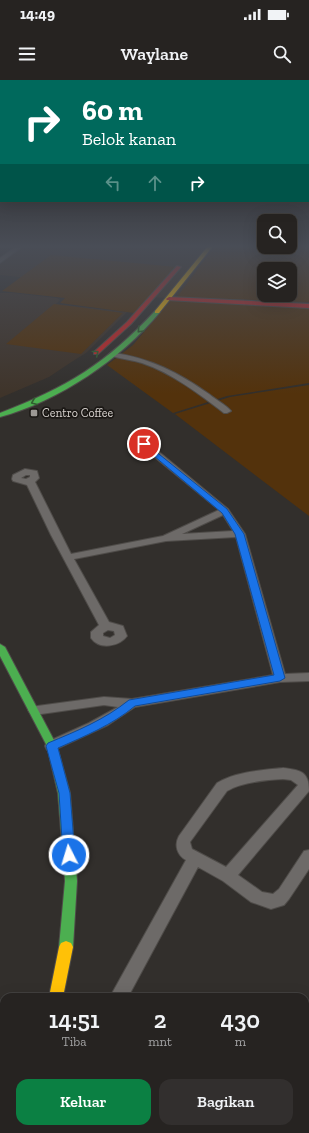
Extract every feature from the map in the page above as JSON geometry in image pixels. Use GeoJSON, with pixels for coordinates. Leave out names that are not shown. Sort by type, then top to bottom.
{"type":"FeatureCollection","features":[{"type":"Feature","properties":{"kind":"main road"},"geometry":{"type":"LineString","coordinates":[[89,359],[109,342],[154,295]]}},
{"type":"Feature","properties":{"kind":"main road"},"geometry":{"type":"LineString","coordinates":[[0,415],[54,394],[82,378],[127,344],[172,295]]}},
{"type":"Feature","properties":{"kind":"main road"},"geometry":{"type":"LineString","coordinates":[[169,299],[309,306]]}},
{"type":"Feature","properties":{"kind":"main road"},"geometry":{"type":"LineString","coordinates":[[0,647],[52,746],[64,793],[71,881],[67,939],[57,993]]}},
{"type":"Feature","properties":{"kind":"street"},"geometry":{"type":"LineString","coordinates":[[114,355],[126,356],[159,366],[182,378],[227,411]]}},
{"type":"Feature","properties":{"kind":"street"},"geometry":{"type":"LineString","coordinates":[[144,444],[225,511],[240,534],[280,678]]}},
{"type":"Feature","properties":{"kind":"street"},"geometry":{"type":"LineString","coordinates":[[30,481],[56,535],[105,626]]}},
{"type":"Feature","properties":{"kind":"street"},"geometry":{"type":"LineString","coordinates":[[166,538],[225,511]]}},
{"type":"Feature","properties":{"kind":"street"},"geometry":{"type":"LineString","coordinates":[[69,557],[166,538],[240,534]]}},
{"type":"Feature","properties":{"kind":"street"},"geometry":{"type":"LineString","coordinates":[[34,710],[104,701],[132,703],[280,678],[309,677]]}},
{"type":"Feature","properties":{"kind":"street"},"geometry":{"type":"LineString","coordinates":[[52,746],[96,727],[117,715],[132,703]]}},
{"type":"Feature","properties":{"kind":"street"},"geometry":{"type":"LineString","coordinates":[[228,876],[302,791],[305,784],[299,778],[270,773],[227,784],[222,787],[182,842],[183,847],[187,853],[228,876],[257,897],[270,902],[278,900],[284,894],[309,856]]}},
{"type":"Feature","properties":{"kind":"street"},"geometry":{"type":"LineString","coordinates":[[121,993],[196,858]]}},
{"type":"Feature","properties":{"kind":"shaded area"},"geometry":{"type":"Polygon","coordinates":[[[0,295],[31,295],[57,298],[60,300],[56,304],[127,312],[86,353],[49,377],[0,398],[0,295]]]}},
{"type":"Feature","properties":{"kind":"shaded area"},"geometry":{"type":"Polygon","coordinates":[[[39,295],[150,295],[134,313],[60,303],[65,298],[39,295]]]}},
{"type":"Feature","properties":{"kind":"shaded area"},"geometry":{"type":"Polygon","coordinates":[[[178,295],[257,295],[257,300],[177,297],[178,295]]]}},
{"type":"Feature","properties":{"kind":"shaded area"},"geometry":{"type":"Polygon","coordinates":[[[257,295],[257,302],[297,302],[297,295],[309,295],[309,306],[131,296],[257,295]]]}},
{"type":"Feature","properties":{"kind":"shaded area"},"geometry":{"type":"Polygon","coordinates":[[[297,295],[309,295],[309,302],[297,302],[297,295]]]}},
{"type":"Feature","properties":{"kind":"shaded area"},"geometry":{"type":"Polygon","coordinates":[[[171,300],[309,307],[309,383],[227,396],[173,413],[107,365],[133,345],[171,300]]]}},
{"type":"Feature","properties":{"kind":"shaded area"},"geometry":{"type":"Polygon","coordinates":[[[54,304],[123,313],[81,354],[6,344],[54,304]]]}},
{"type":"Feature","properties":{"kind":"shaded area"},"geometry":{"type":"Polygon","coordinates":[[[309,385],[309,516],[175,414],[230,397],[309,385]]]}},
{"type":"Feature","properties":{"kind":"traffic: fast"},"geometry":{"type":"LineString","coordinates":[[0,415],[24,406],[67,386],[105,362],[140,331],[157,312]]}},
{"type":"Feature","properties":{"kind":"traffic: fast"},"geometry":{"type":"LineString","coordinates":[[0,647],[52,746],[64,793],[71,881],[66,947]]}},
{"type":"Feature","properties":{"kind":"traffic: slow"},"geometry":{"type":"LineString","coordinates":[[157,312],[171,295]]}},
{"type":"Feature","properties":{"kind":"traffic: slow"},"geometry":{"type":"LineString","coordinates":[[57,993],[66,947]]}},
{"type":"Feature","properties":{"kind":"traffic: jam"},"geometry":{"type":"LineString","coordinates":[[96,353],[129,323],[154,295]]}},
{"type":"Feature","properties":{"kind":"traffic: jam"},"geometry":{"type":"LineString","coordinates":[[169,299],[309,306]]}},
{"type":"Feature","properties":{"kind":"place","name":"Centro Coffee"},"geometry":{"type":"Point","coordinates":[34,413]}},
{"type":"Feature","properties":{"kind":"route"},"geometry":{"type":"LineString","coordinates":[[69,855],[64,793],[52,746],[96,727],[117,715],[132,703],[280,678],[240,534],[225,511],[144,444]]}}]}
